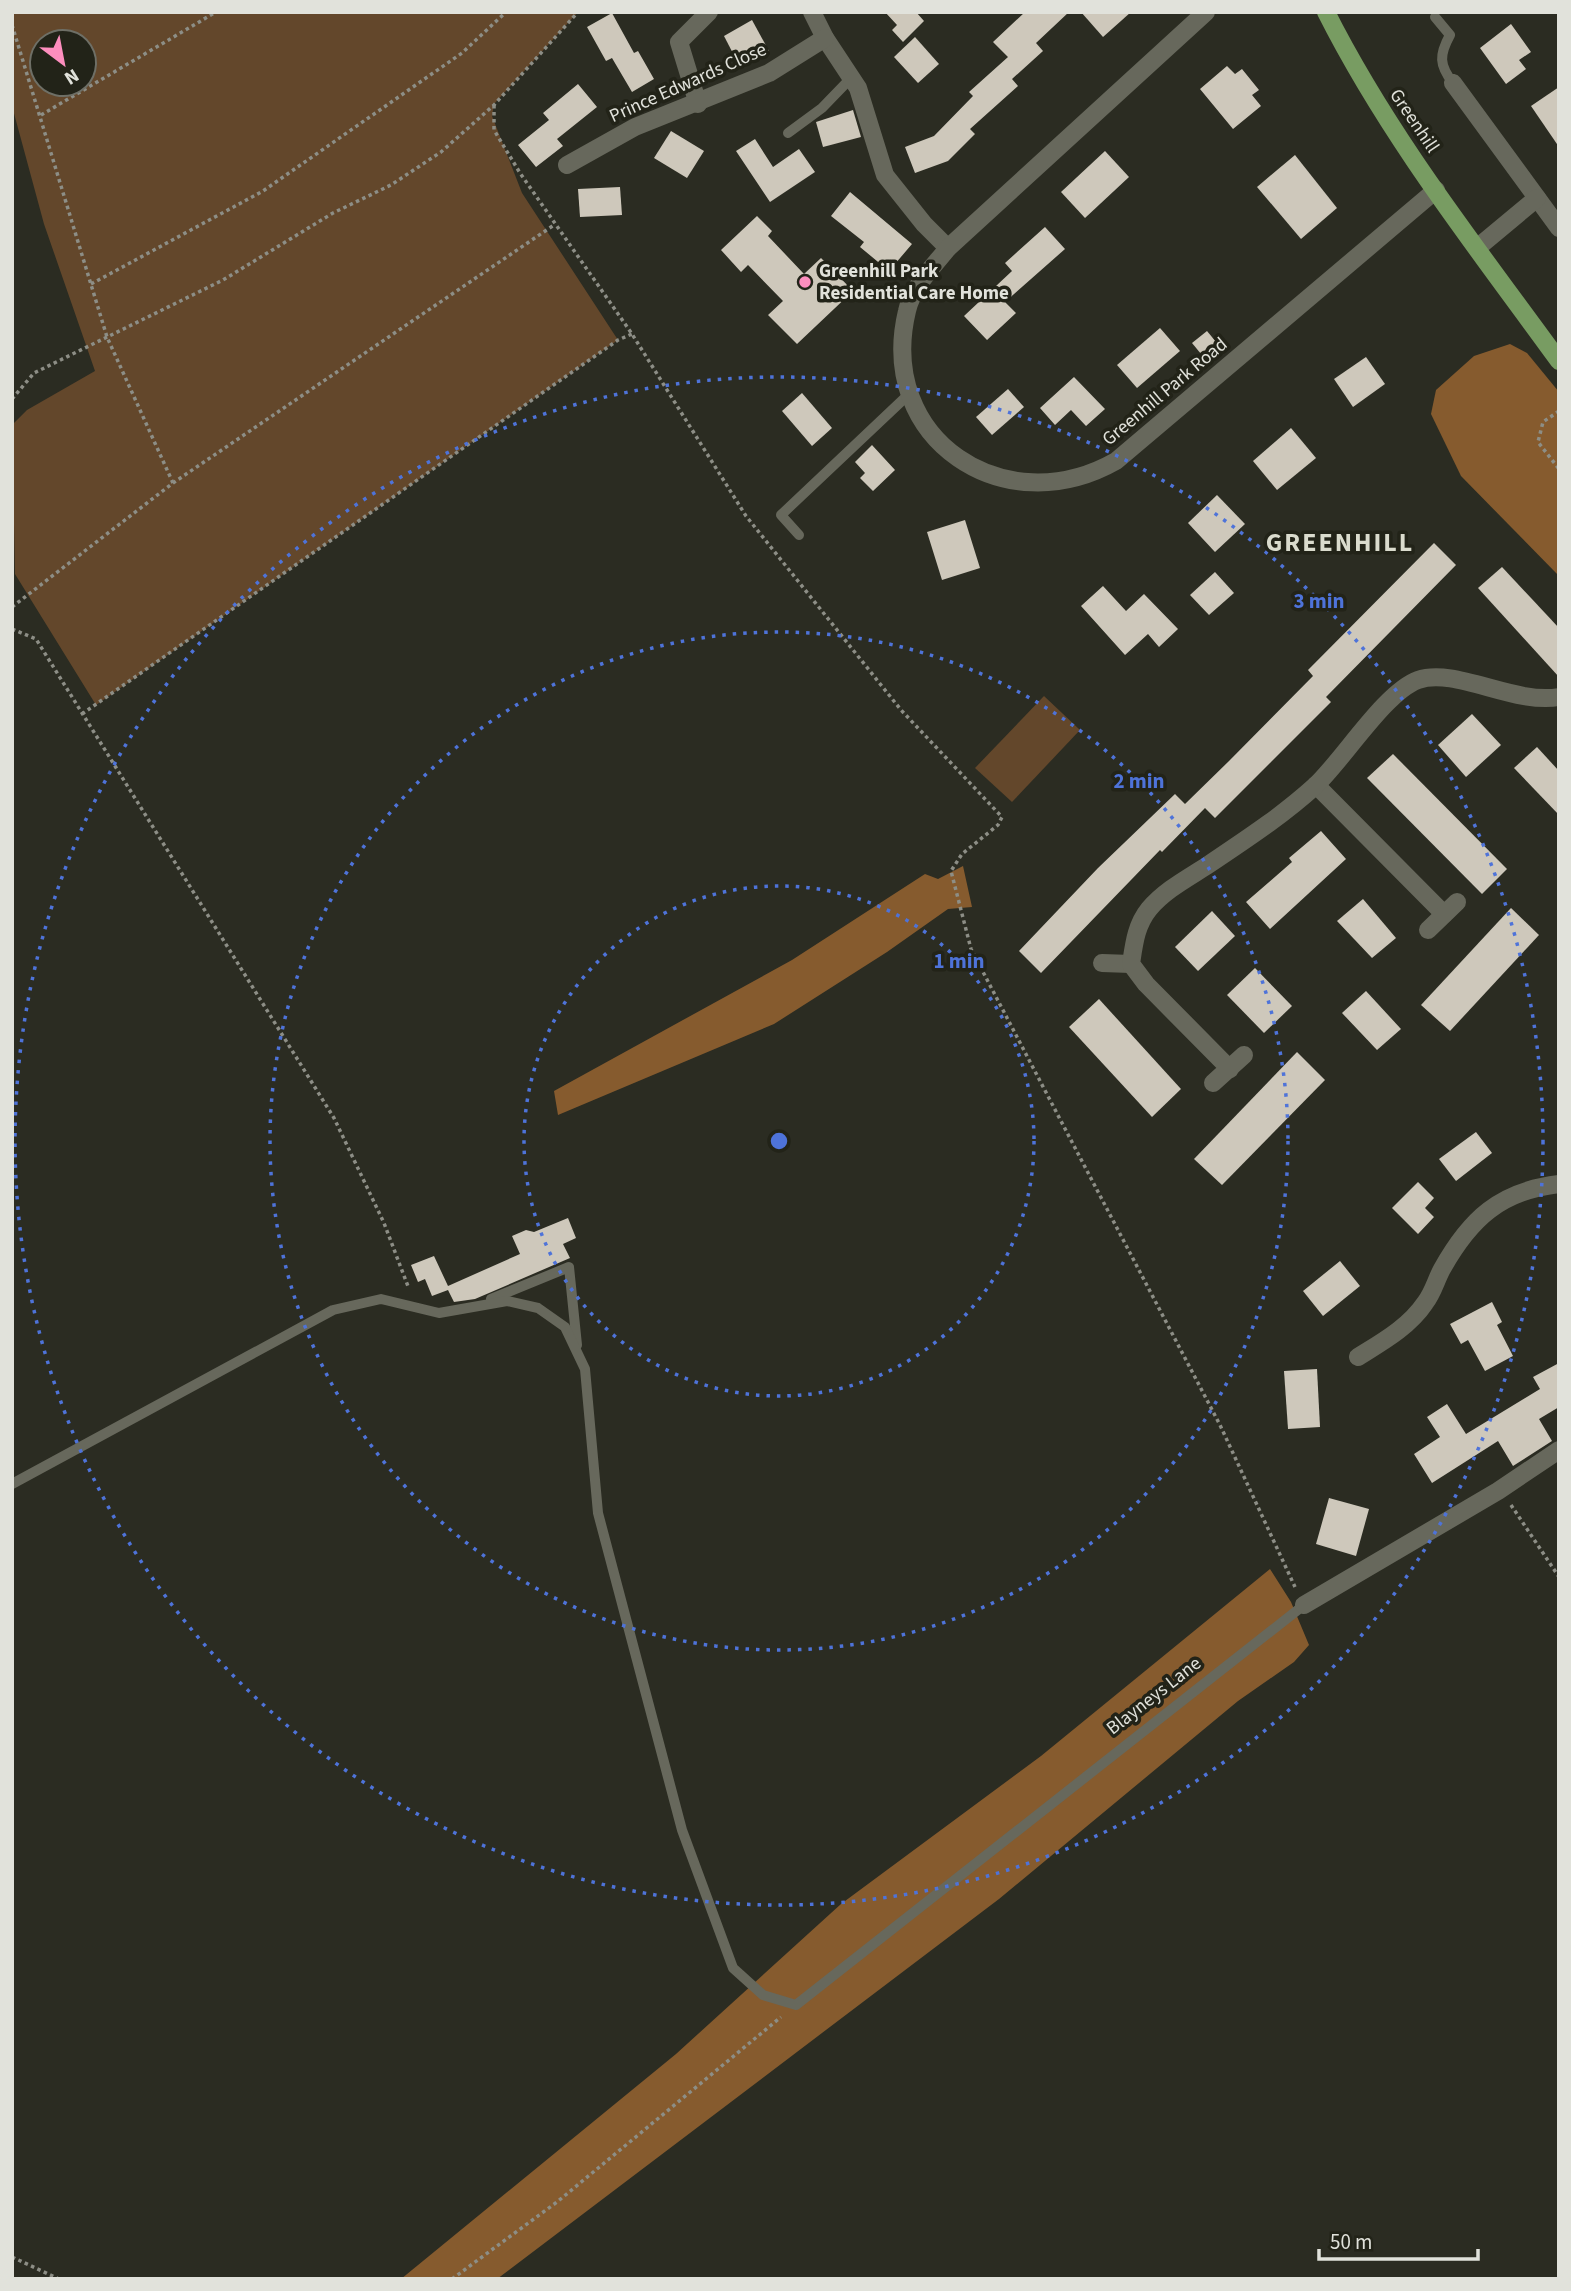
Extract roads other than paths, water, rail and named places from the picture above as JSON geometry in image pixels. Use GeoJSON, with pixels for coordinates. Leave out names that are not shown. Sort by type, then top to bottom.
{"type":"FeatureCollection","features":[{"type":"Feature","properties":{"kind":"main road","name":"Greenhill"},"geometry":{"type":"LineString","coordinates":[[1326,12],[1357,73],[1436,190],[1559,361]]}},
{"type":"Feature","properties":{"kind":"street"},"geometry":{"type":"LineString","coordinates":[[698,104],[679,42],[709,12]]}},
{"type":"Feature","properties":{"kind":"street"},"geometry":{"type":"LineString","coordinates":[[812,12],[851,78],[869,119],[875,149],[886,175],[916,215],[948,248]]}},
{"type":"Feature","properties":{"kind":"street","name":"Greenhill Park Road"},"geometry":{"type":"LineString","coordinates":[[1206,12],[948,248],[923,278],[907,310],[903,361],[908,396],[926,427],[958,460],[978,471],[1030,485],[1060,483],[1094,473],[1115,461],[1157,429],[1436,190]]}},
{"type":"Feature","properties":{"kind":"street","name":"Prince Edwards Close"},"geometry":{"type":"LineString","coordinates":[[567,165],[635,127],[698,104],[769,73],[825,38]]}},
{"type":"Feature","properties":{"kind":"street"},"geometry":{"type":"LineString","coordinates":[[1453,83],[1559,228]]}},
{"type":"Feature","properties":{"kind":"street"},"geometry":{"type":"LineString","coordinates":[[1477,248],[1537,198]]}},
{"type":"Feature","properties":{"kind":"street"},"geometry":{"type":"LineString","coordinates":[[1230,1069],[1146,984],[1131,964],[1138,927],[1148,910],[1165,893],[1280,816],[1316,785],[1346,754],[1371,721],[1401,691],[1417,681],[1438,677],[1521,697],[1559,697]]}},
{"type":"Feature","properties":{"kind":"street"},"geometry":{"type":"LineString","coordinates":[[1316,785],[1450,908],[1428,930]]}},
{"type":"Feature","properties":{"kind":"street"},"geometry":{"type":"LineString","coordinates":[[1102,963],[1131,964]]}},
{"type":"Feature","properties":{"kind":"street"},"geometry":{"type":"LineString","coordinates":[[1213,1083],[1244,1055]]}},
{"type":"Feature","properties":{"kind":"street"},"geometry":{"type":"LineString","coordinates":[[1358,1357],[1410,1322],[1427,1302],[1441,1270],[1464,1234],[1489,1208],[1517,1192],[1559,1184]]}},
{"type":"Feature","properties":{"kind":"street","name":"Blayneys Lane"},"geometry":{"type":"LineString","coordinates":[[1304,1605],[1559,1450]]}},
{"type":"Feature","properties":{"kind":"lane"},"geometry":{"type":"LineString","coordinates":[[1436,17],[1450,35],[1442,49],[1441,61],[1442,70],[1453,83]]}},
{"type":"Feature","properties":{"kind":"lane"},"geometry":{"type":"LineString","coordinates":[[788,133],[822,108],[851,78]]}},
{"type":"Feature","properties":{"kind":"lane"},"geometry":{"type":"LineString","coordinates":[[799,536],[781,515],[908,396]]}},
{"type":"Feature","properties":{"kind":"lane"},"geometry":{"type":"LineString","coordinates":[[464,1310],[569,1268],[578,1355]]}},
{"type":"Feature","properties":{"kind":"lane"},"geometry":{"type":"LineString","coordinates":[[12,1483],[333,1310],[381,1299],[439,1313],[507,1301],[538,1308],[565,1327],[578,1355]]}},
{"type":"Feature","properties":{"kind":"lane","name":"Blayneys Lane"},"geometry":{"type":"LineString","coordinates":[[578,1355],[585,1369],[598,1513],[682,1830],[733,1968],[763,1995],[796,2005],[1304,1605]]}},
{"type":"Feature","properties":{"kind":"place","name":"Greenhill Park Residential Care Home"},"geometry":{"type":"Point","coordinates":[805,282]}},
{"type":"Feature","properties":{"kind":"district","name":"GREENHILL"},"geometry":{"type":"Point","coordinates":[1340,542]}}]}
